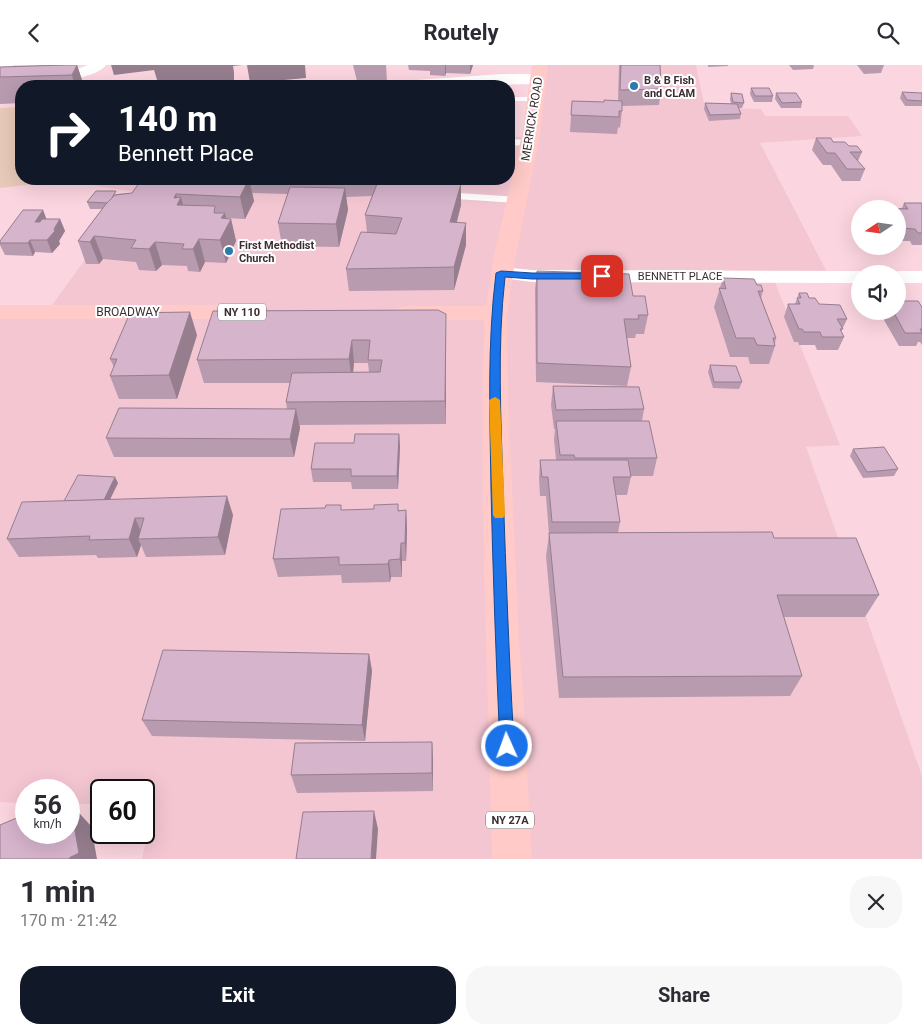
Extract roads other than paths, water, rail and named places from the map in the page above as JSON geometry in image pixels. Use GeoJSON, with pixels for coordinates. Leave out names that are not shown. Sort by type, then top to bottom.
{"type":"FeatureCollection","features":[{"type":"Feature","properties":{"kind":"main road","name":"MERRICK ROAD"},"geometry":{"type":"LineString","coordinates":[[512,859],[506,692],[502,642],[494,395],[496,313],[501,273],[530,143],[539,72]]}},
{"type":"Feature","properties":{"kind":"main road","name":"BROADWAY"},"geometry":{"type":"LineString","coordinates":[[0,312],[267,313]]}},
{"type":"Feature","properties":{"kind":"main road"},"geometry":{"type":"LineString","coordinates":[[389,313],[496,313]]}},
{"type":"Feature","properties":{"kind":"street"},"geometry":{"type":"LineString","coordinates":[[3,65],[20,77],[40,79],[63,78],[82,74],[99,65]]}},
{"type":"Feature","properties":{"kind":"street"},"geometry":{"type":"LineString","coordinates":[[470,80],[502,79],[539,72]]}},
{"type":"Feature","properties":{"kind":"street","name":"BENNETT PLACE"},"geometry":{"type":"LineString","coordinates":[[501,273],[543,276],[851,277]]}},
{"type":"Feature","properties":{"kind":"street"},"geometry":{"type":"LineString","coordinates":[[906,277],[922,277]]}},
{"type":"Feature","properties":{"kind":"lane"},"geometry":{"type":"LineString","coordinates":[[515,99],[537,99]]}},
{"type":"Feature","properties":{"kind":"lane"},"geometry":{"type":"LineString","coordinates":[[515,142],[530,143]]}},
{"type":"Feature","properties":{"kind":"lane"},"geometry":{"type":"LineString","coordinates":[[428,185],[425,194],[518,200]]}},
{"type":"Feature","properties":{"kind":"place","name":"B & B Fish and CLAM"},"geometry":{"type":"Point","coordinates":[634,86]}},
{"type":"Feature","properties":{"kind":"place","name":"First Methodist Church"},"geometry":{"type":"Point","coordinates":[229,251]}}]}
